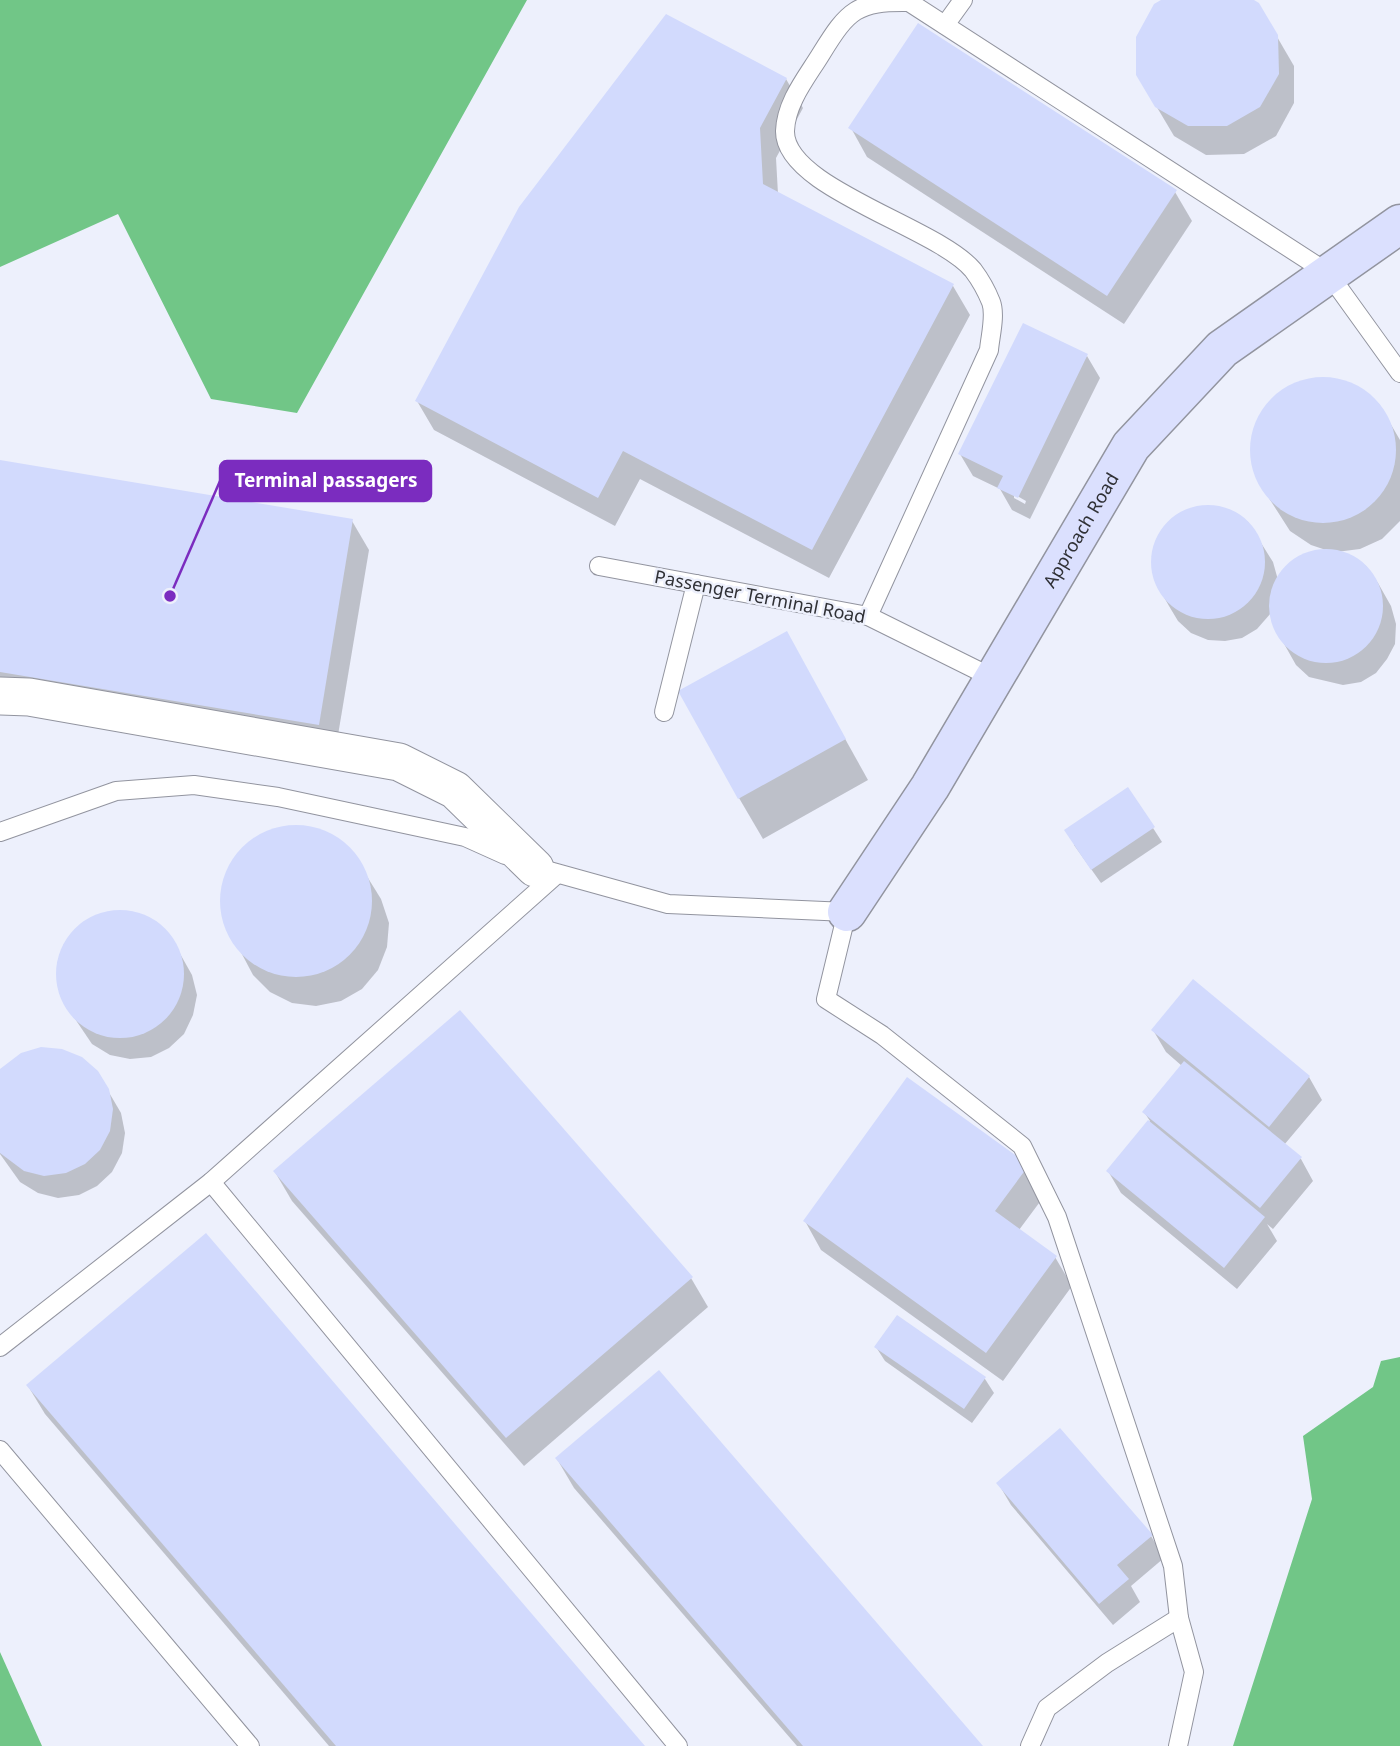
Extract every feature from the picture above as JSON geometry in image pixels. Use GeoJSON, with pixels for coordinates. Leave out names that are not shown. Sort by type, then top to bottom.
{"type":"FeatureCollection","features":[{"type":"Feature","properties":{"kind":"main road","name":"Approach Road"},"geometry":{"type":"LineString","coordinates":[[847,912],[930,787],[1131,446],[1222,349],[1400,224]]}},
{"type":"Feature","properties":{"kind":"street"},"geometry":{"type":"LineString","coordinates":[[0,696],[29,697],[399,762],[455,790],[546,871]]}},
{"type":"Feature","properties":{"kind":"lane"},"geometry":{"type":"LineString","coordinates":[[945,25],[962,0]]}},
{"type":"Feature","properties":{"kind":"lane"},"geometry":{"type":"LineString","coordinates":[[867,616],[989,350],[992,305],[972,269],[920,233],[814,177],[796,157],[785,132],[792,101],[834,33],[860,6],[882,1],[909,2],[1328,273],[1400,373]]}},
{"type":"Feature","properties":{"kind":"lane","name":"Passenger Terminal Road"},"geometry":{"type":"LineString","coordinates":[[599,566],[867,616],[993,678]]}},
{"type":"Feature","properties":{"kind":"lane"},"geometry":{"type":"LineString","coordinates":[[664,712],[696,584]]}},
{"type":"Feature","properties":{"kind":"lane"},"geometry":{"type":"LineString","coordinates":[[0,832],[116,791],[194,785],[278,797],[465,837],[546,871],[668,905],[847,912],[826,999],[882,1035],[1022,1146],[1057,1217],[1174,1566],[1179,1618],[1194,1672],[1178,1746]]}},
{"type":"Feature","properties":{"kind":"lane"},"geometry":{"type":"LineString","coordinates":[[0,1347],[211,1182],[546,871]]}},
{"type":"Feature","properties":{"kind":"lane"},"geometry":{"type":"LineString","coordinates":[[211,1182],[678,1746]]}},
{"type":"Feature","properties":{"kind":"lane"},"geometry":{"type":"LineString","coordinates":[[0,1450],[250,1746]]}},
{"type":"Feature","properties":{"kind":"lane"},"geometry":{"type":"LineString","coordinates":[[1030,1746],[1047,1708],[1107,1663],[1179,1618]]}},
{"type":"Feature","properties":{"kind":"shaded area"},"geometry":{"type":"Polygon","coordinates":[[[0,0],[527,0],[297,413],[211,399],[118,214],[0,267],[0,0]]]}},
{"type":"Feature","properties":{"kind":"shaded area"},"geometry":{"type":"Polygon","coordinates":[[[1400,1357],[1400,1746],[1233,1746],[1312,1499],[1303,1436],[1373,1387],[1381,1361],[1400,1357]]]}},
{"type":"Feature","properties":{"kind":"shaded area"},"geometry":{"type":"Polygon","coordinates":[[[0,1652],[42,1746],[0,1746],[0,1652]]]}},
{"type":"Feature","properties":{"kind":"building"},"geometry":{"type":"Polygon","coordinates":[[[1161,0],[1254,0],[1259,3],[1278,35],[1279,74],[1260,107],[1227,126],[1188,126],[1155,107],[1136,75],[1136,37],[1154,4],[1161,0]]]}},
{"type":"Feature","properties":{"kind":"building"},"geometry":{"type":"Polygon","coordinates":[[[666,14],[787,78],[760,128],[763,184],[954,284],[812,550],[623,451],[598,498],[415,401],[519,207],[666,14]]]}},
{"type":"Feature","properties":{"kind":"building"},"geometry":{"type":"Polygon","coordinates":[[[918,23],[1177,190],[1107,296],[848,128],[918,23]]]}},
{"type":"Feature","properties":{"kind":"building"},"geometry":{"type":"Polygon","coordinates":[[[1023,323],[1088,354],[1018,498],[997,488],[1003,476],[958,454],[1023,323]]]}},
{"type":"Feature","properties":{"kind":"building"},"geometry":{"type":"Polygon","coordinates":[[[1323,377],[1351,383],[1375,398],[1390,422],[1396,450],[1390,478],[1375,502],[1351,517],[1323,523],[1295,517],[1271,502],[1256,478],[1250,450],[1256,422],[1271,398],[1295,383],[1323,377]]]}},
{"type":"Feature","properties":{"kind":"building"},"geometry":{"type":"Polygon","coordinates":[[[0,460],[353,519],[319,725],[0,672],[0,460]]]}},
{"type":"Feature","properties":{"kind":"building"},"geometry":{"type":"Polygon","coordinates":[[[1208,505],[1230,509],[1249,521],[1261,540],[1265,562],[1261,584],[1249,603],[1230,615],[1208,619],[1186,615],[1167,603],[1155,584],[1151,562],[1155,540],[1167,521],[1186,509],[1208,505]]]}},
{"type":"Feature","properties":{"kind":"building"},"geometry":{"type":"Polygon","coordinates":[[[1326,549],[1348,553],[1367,565],[1379,584],[1383,606],[1379,628],[1367,647],[1348,659],[1326,663],[1304,659],[1285,647],[1273,628],[1269,606],[1273,584],[1285,565],[1304,553],[1326,549]]]}},
{"type":"Feature","properties":{"kind":"building"},"geometry":{"type":"Polygon","coordinates":[[[787,631],[846,739],[738,799],[678,691],[787,631]]]}},
{"type":"Feature","properties":{"kind":"building"},"geometry":{"type":"Polygon","coordinates":[[[1128,787],[1155,827],[1091,870],[1064,830],[1128,787]]]}},
{"type":"Feature","properties":{"kind":"building"},"geometry":{"type":"Polygon","coordinates":[[[296,825],[325,831],[350,847],[366,872],[372,901],[366,930],[350,955],[325,971],[296,977],[267,971],[242,955],[226,930],[220,901],[226,872],[242,847],[267,831],[296,825]]]}},
{"type":"Feature","properties":{"kind":"building"},"geometry":{"type":"Polygon","coordinates":[[[120,910],[144,915],[165,929],[179,950],[184,974],[179,998],[165,1019],[144,1033],[120,1038],[96,1033],[75,1019],[61,998],[56,974],[61,950],[75,929],[96,915],[120,910]]]}},
{"type":"Feature","properties":{"kind":"building"},"geometry":{"type":"Polygon","coordinates":[[[1193,979],[1310,1076],[1269,1127],[1151,1030],[1193,979]]]}},
{"type":"Feature","properties":{"kind":"building"},"geometry":{"type":"Polygon","coordinates":[[[460,1010],[693,1277],[506,1438],[273,1171],[460,1010]]]}},
{"type":"Feature","properties":{"kind":"building"},"geometry":{"type":"Polygon","coordinates":[[[41,1047],[62,1049],[82,1057],[98,1071],[109,1089],[113,1109],[110,1131],[100,1150],[85,1164],[66,1173],[44,1176],[24,1171],[0,1153],[0,1069],[21,1053],[41,1047]]]}},
{"type":"Feature","properties":{"kind":"building"},"geometry":{"type":"Polygon","coordinates":[[[1184,1061],[1302,1157],[1260,1208],[1142,1112],[1184,1061]]]}},
{"type":"Feature","properties":{"kind":"building"},"geometry":{"type":"Polygon","coordinates":[[[907,1077],[1029,1165],[995,1211],[1057,1256],[986,1353],[803,1221],[907,1077]]]}},
{"type":"Feature","properties":{"kind":"building"},"geometry":{"type":"Polygon","coordinates":[[[1148,1120],[1265,1217],[1224,1268],[1106,1171],[1148,1120]]]}},
{"type":"Feature","properties":{"kind":"building"},"geometry":{"type":"Polygon","coordinates":[[[206,1233],[645,1746],[336,1746],[26,1385],[206,1233]]]}},
{"type":"Feature","properties":{"kind":"building"},"geometry":{"type":"Polygon","coordinates":[[[897,1315],[986,1377],[964,1409],[874,1347],[897,1315]]]}},
{"type":"Feature","properties":{"kind":"building"},"geometry":{"type":"Polygon","coordinates":[[[659,1370],[983,1746],[803,1746],[555,1458],[659,1370]]]}},
{"type":"Feature","properties":{"kind":"building"},"geometry":{"type":"Polygon","coordinates":[[[1060,1428],[1153,1535],[1117,1565],[1129,1579],[1099,1604],[996,1483],[1060,1428]]]}},
{"type":"Feature","properties":{"kind":"place","name":"Terminal passagers"},"geometry":{"type":"Point","coordinates":[170,596]}}]}
